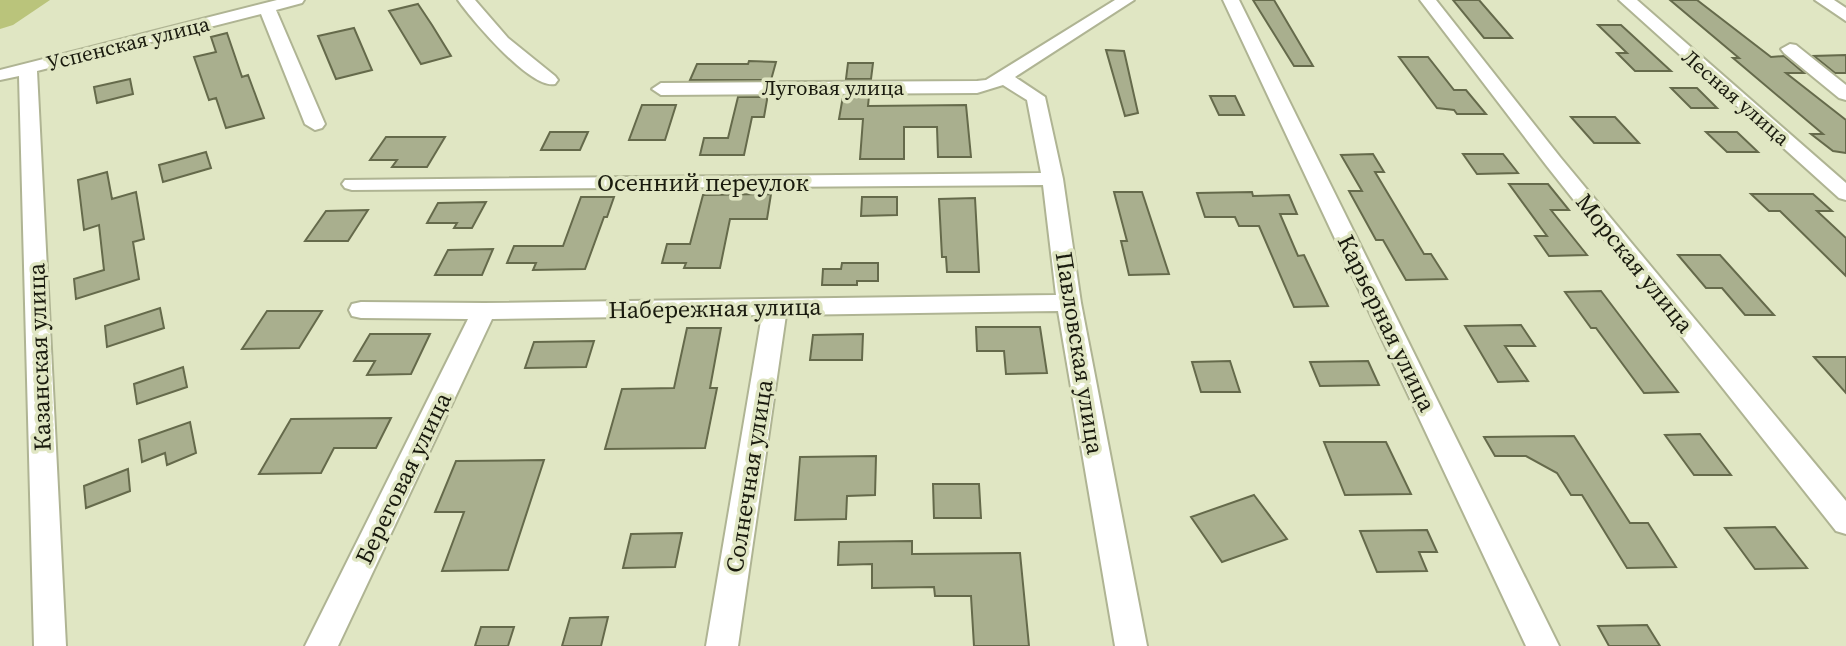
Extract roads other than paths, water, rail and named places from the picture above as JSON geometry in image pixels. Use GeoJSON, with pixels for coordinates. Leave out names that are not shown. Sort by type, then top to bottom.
{"type":"FeatureCollection","features":[{"type":"Feature","properties":{"kind":"street","name":"Успенская улица"},"geometry":{"type":"LineString","coordinates":[[0,75],[296,0]]}},
{"type":"Feature","properties":{"kind":"street"},"geometry":{"type":"LineString","coordinates":[[466,0],[502,42],[548,80]]}},
{"type":"Feature","properties":{"kind":"street","name":"Луговая улица"},"geometry":{"type":"LineString","coordinates":[[661,89],[977,87],[1003,78],[1126,0]]}},
{"type":"Feature","properties":{"kind":"street","name":"Карьерная улица"},"geometry":{"type":"LineString","coordinates":[[1231,0],[1543,646]]}},
{"type":"Feature","properties":{"kind":"street","name":"Морская улица"},"geometry":{"type":"LineString","coordinates":[[1428,0],[1553,161],[1846,522]]}},
{"type":"Feature","properties":{"kind":"street","name":"Лесная улица"},"geometry":{"type":"LineString","coordinates":[[1627,0],[1846,194]]}},
{"type":"Feature","properties":{"kind":"street"},"geometry":{"type":"LineString","coordinates":[[1823,0],[1846,16]]}},
{"type":"Feature","properties":{"kind":"street"},"geometry":{"type":"LineString","coordinates":[[267,9],[315,124]]}},
{"type":"Feature","properties":{"kind":"street"},"geometry":{"type":"LineString","coordinates":[[1790,49],[1846,94]]}},
{"type":"Feature","properties":{"kind":"street","name":"Казанская улица"},"geometry":{"type":"LineString","coordinates":[[27,68],[50,646]]}},
{"type":"Feature","properties":{"kind":"street","name":"Павловская улица"},"geometry":{"type":"LineString","coordinates":[[1003,78],[1036,97],[1053,179],[1069,303],[1130,646]]}},
{"type":"Feature","properties":{"kind":"street","name":"Осенний переулок"},"geometry":{"type":"LineString","coordinates":[[352,184],[1053,179]]}},
{"type":"Feature","properties":{"kind":"street","name":"Набережная улица"},"geometry":{"type":"LineString","coordinates":[[361,310],[484,311],[1069,303]]}},
{"type":"Feature","properties":{"kind":"street","name":"Солнечная улица"},"geometry":{"type":"LineString","coordinates":[[722,646],[775,307]]}},
{"type":"Feature","properties":{"kind":"street","name":"Береговая улица"},"geometry":{"type":"LineString","coordinates":[[321,646],[484,311]]}}]}
